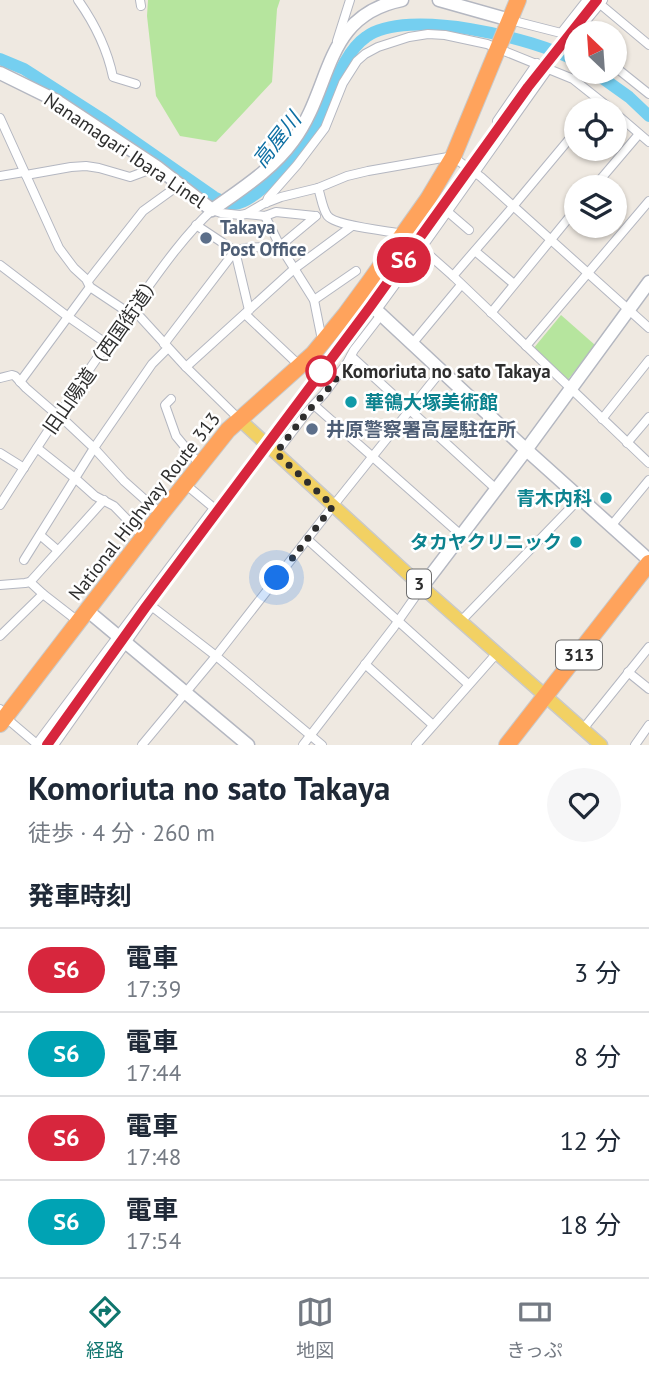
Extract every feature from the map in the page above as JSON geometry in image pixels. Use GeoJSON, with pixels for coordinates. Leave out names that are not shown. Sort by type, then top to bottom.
{"type":"FeatureCollection","features":[{"type":"Feature","properties":{"kind":"highway","name":"National Highway Route 313"},"geometry":{"type":"LineString","coordinates":[[2,716],[239,419],[300,366],[360,295],[428,199],[453,157],[518,0]]}},
{"type":"Feature","properties":{"kind":"highway","name":"313"},"geometry":{"type":"LineString","coordinates":[[507,745],[649,562]]}},
{"type":"Feature","properties":{"kind":"main road","name":"3"},"geometry":{"type":"LineString","coordinates":[[239,419],[422,587],[601,745]]}},
{"type":"Feature","properties":{"kind":"street"},"geometry":{"type":"LineString","coordinates":[[78,0],[100,35],[113,77],[136,84]]}},
{"type":"Feature","properties":{"kind":"street"},"geometry":{"type":"LineString","coordinates":[[338,44],[337,38],[350,0]]}},
{"type":"Feature","properties":{"kind":"street","name":"Nanamagari Ibara Linel"},"geometry":{"type":"LineString","coordinates":[[0,73],[57,101],[157,167],[213,209],[266,169],[294,141],[306,122],[338,44],[348,30],[361,17],[380,6],[402,0]]}},
{"type":"Feature","properties":{"kind":"street"},"geometry":{"type":"LineString","coordinates":[[439,0],[509,22],[561,33],[564,29]]}},
{"type":"Feature","properties":{"kind":"street"},"geometry":{"type":"LineString","coordinates":[[571,21],[587,0]]}},
{"type":"Feature","properties":{"kind":"street"},"geometry":{"type":"LineString","coordinates":[[586,21],[601,2],[649,45]]}},
{"type":"Feature","properties":{"kind":"street"},"geometry":{"type":"LineString","coordinates":[[266,203],[325,128],[343,83],[357,61],[365,54],[393,41],[428,34],[445,34],[468,39],[549,68],[573,79],[597,98]]}},
{"type":"Feature","properties":{"kind":"street"},"geometry":{"type":"LineString","coordinates":[[497,121],[537,63]]}},
{"type":"Feature","properties":{"kind":"street"},"geometry":{"type":"LineString","coordinates":[[276,453],[347,363],[422,248],[549,68]]}},
{"type":"Feature","properties":{"kind":"street"},"geometry":{"type":"LineString","coordinates":[[627,76],[649,94]]}},
{"type":"Feature","properties":{"kind":"street"},"geometry":{"type":"LineString","coordinates":[[0,118],[59,248],[74,268],[89,284],[130,311],[239,419]]}},
{"type":"Feature","properties":{"kind":"street"},"geometry":{"type":"LineString","coordinates":[[627,123],[649,142]]}},
{"type":"Feature","properties":{"kind":"street"},"geometry":{"type":"LineString","coordinates":[[604,175],[639,134]]}},
{"type":"Feature","properties":{"kind":"street"},"geometry":{"type":"LineString","coordinates":[[453,276],[564,145]]}},
{"type":"Feature","properties":{"kind":"street"},"geometry":{"type":"LineString","coordinates":[[246,214],[266,203],[293,193],[318,188],[347,176],[453,157],[513,206],[649,328]]}},
{"type":"Feature","properties":{"kind":"street"},"geometry":{"type":"LineString","coordinates":[[0,176],[86,166],[130,177],[157,167]]}},
{"type":"Feature","properties":{"kind":"street"},"geometry":{"type":"LineString","coordinates":[[20,382],[143,211],[179,186]]}},
{"type":"Feature","properties":{"kind":"street"},"geometry":{"type":"LineString","coordinates":[[318,188],[327,215],[331,219],[352,226],[403,234],[422,248],[649,463]]}},
{"type":"Feature","properties":{"kind":"street"},"geometry":{"type":"LineString","coordinates":[[526,346],[649,201]]}},
{"type":"Feature","properties":{"kind":"street"},"geometry":{"type":"LineString","coordinates":[[213,209],[233,215],[265,216],[276,212],[327,215]]}},
{"type":"Feature","properties":{"kind":"street","name":"旧山陽道（西国街道）"},"geometry":{"type":"LineString","coordinates":[[0,505],[130,311],[182,241],[213,209]]}},
{"type":"Feature","properties":{"kind":"street"},"geometry":{"type":"LineString","coordinates":[[448,212],[469,230]]}},
{"type":"Feature","properties":{"kind":"street"},"geometry":{"type":"LineString","coordinates":[[265,216],[279,246],[314,300],[324,340]]}},
{"type":"Feature","properties":{"kind":"street"},"geometry":{"type":"LineString","coordinates":[[24,561],[94,448],[235,251],[279,246],[316,216]]}},
{"type":"Feature","properties":{"kind":"street"},"geometry":{"type":"LineString","coordinates":[[491,313],[564,223]]}},
{"type":"Feature","properties":{"kind":"street"},"geometry":{"type":"LineString","coordinates":[[196,225],[235,251],[247,312],[300,366]]}},
{"type":"Feature","properties":{"kind":"street"},"geometry":{"type":"LineString","coordinates":[[186,367],[295,269],[352,226]]}},
{"type":"Feature","properties":{"kind":"street"},"geometry":{"type":"LineString","coordinates":[[475,251],[514,284]]}},
{"type":"Feature","properties":{"kind":"street"},"geometry":{"type":"LineString","coordinates":[[0,265],[107,344]]}},
{"type":"Feature","properties":{"kind":"street"},"geometry":{"type":"LineString","coordinates":[[314,300],[356,271]]}},
{"type":"Feature","properties":{"kind":"street"},"geometry":{"type":"LineString","coordinates":[[303,745],[649,282]]}},
{"type":"Feature","properties":{"kind":"street"},"geometry":{"type":"LineString","coordinates":[[412,344],[461,285]]}},
{"type":"Feature","properties":{"kind":"street"},"geometry":{"type":"LineString","coordinates":[[360,295],[649,562]]}},
{"type":"Feature","properties":{"kind":"street"},"geometry":{"type":"LineString","coordinates":[[351,356],[496,489]]}},
{"type":"Feature","properties":{"kind":"street"},"geometry":{"type":"LineString","coordinates":[[602,419],[649,360]]}},
{"type":"Feature","properties":{"kind":"street"},"geometry":{"type":"LineString","coordinates":[[142,745],[216,656],[441,371]]}},
{"type":"Feature","properties":{"kind":"street"},"geometry":{"type":"LineString","coordinates":[[0,378],[12,375],[94,448],[124,481],[161,514]]}},
{"type":"Feature","properties":{"kind":"street"},"geometry":{"type":"LineString","coordinates":[[171,399],[165,405],[176,436],[201,465]]}},
{"type":"Feature","properties":{"kind":"street"},"geometry":{"type":"LineString","coordinates":[[314,405],[461,536]]}},
{"type":"Feature","properties":{"kind":"street"},"geometry":{"type":"LineString","coordinates":[[627,443],[649,417]]}},
{"type":"Feature","properties":{"kind":"street"},"geometry":{"type":"LineString","coordinates":[[37,448],[95,496],[114,506],[144,537]]}},
{"type":"Feature","properties":{"kind":"street"},"geometry":{"type":"LineString","coordinates":[[0,453],[24,468]]}},
{"type":"Feature","properties":{"kind":"street"},"geometry":{"type":"LineString","coordinates":[[611,526],[649,480]]}},
{"type":"Feature","properties":{"kind":"street"},"geometry":{"type":"LineString","coordinates":[[54,745],[122,639],[214,508],[185,484]]}},
{"type":"Feature","properties":{"kind":"street"},"geometry":{"type":"LineString","coordinates":[[461,621],[580,498]]}},
{"type":"Feature","properties":{"kind":"street"},"geometry":{"type":"LineString","coordinates":[[0,585],[30,582],[104,500]]}},
{"type":"Feature","properties":{"kind":"street"},"geometry":{"type":"LineString","coordinates":[[40,535],[55,548]]}},
{"type":"Feature","properties":{"kind":"street"},"geometry":{"type":"LineString","coordinates":[[307,539],[468,684]]}},
{"type":"Feature","properties":{"kind":"street"},"geometry":{"type":"LineString","coordinates":[[30,582],[43,594],[122,639],[248,745]]}},
{"type":"Feature","properties":{"kind":"street"},"geometry":{"type":"LineString","coordinates":[[0,636],[43,594]]}},
{"type":"Feature","properties":{"kind":"street"},"geometry":{"type":"LineString","coordinates":[[2,716],[37,745],[122,639],[154,608],[323,745]]}},
{"type":"Feature","properties":{"kind":"street"},"geometry":{"type":"LineString","coordinates":[[583,729],[649,647]]}},
{"type":"Feature","properties":{"kind":"street"},"geometry":{"type":"LineString","coordinates":[[416,745],[497,653]]}},
{"type":"Feature","properties":{"kind":"street"},"geometry":{"type":"LineString","coordinates":[[365,664],[433,725]]}},
{"type":"Feature","properties":{"kind":"street"},"geometry":{"type":"LineString","coordinates":[[628,672],[649,689]]}},
{"type":"Feature","properties":{"kind":"street"},"geometry":{"type":"LineString","coordinates":[[635,745],[649,725]]}},
{"type":"Feature","properties":{"kind":"green space"},"geometry":{"type":"Polygon","coordinates":[[[148,0],[280,0],[277,9],[272,82],[216,142],[180,136],[156,96],[147,16],[148,0]]]}},
{"type":"Feature","properties":{"kind":"green space"},"geometry":{"type":"Polygon","coordinates":[[[561,315],[595,345],[567,381],[533,349],[561,315]]]}},
{"type":"Feature","properties":{"kind":"waterway","name":"高屋川"},"geometry":{"type":"LineString","coordinates":[[0,59],[24,69],[102,119],[214,197],[234,204],[255,194],[288,161],[313,129],[349,55],[366,37],[385,28],[439,25],[471,29],[531,43],[564,55]]}},
{"type":"Feature","properties":{"kind":"waterway","name":"高屋川"},"geometry":{"type":"LineString","coordinates":[[611,84],[649,116]]}},
{"type":"Feature","properties":{"kind":"railway"},"geometry":{"type":"LineString","coordinates":[[47,745],[145,608],[370,307],[528,87],[597,0]]}},
{"type":"Feature","properties":{"kind":"train","name":"S6"},"geometry":{"type":"LineString","coordinates":[[47,745],[145,608],[370,307],[528,87],[597,0]]}},
{"type":"Feature","properties":{"kind":"place","name":"Takaya Post Office"},"geometry":{"type":"Point","coordinates":[206,238]}},
{"type":"Feature","properties":{"kind":"place","name":"Komoriuta no sato Takaya"},"geometry":{"type":"Point","coordinates":[321,371]}},
{"type":"Feature","properties":{"kind":"place","name":"華鴒大塚美術館"},"geometry":{"type":"Point","coordinates":[351,402]}},
{"type":"Feature","properties":{"kind":"place","name":"井原警察署高屋駐在所"},"geometry":{"type":"Point","coordinates":[312,429]}},
{"type":"Feature","properties":{"kind":"place","name":"青木内科"},"geometry":{"type":"Point","coordinates":[606,498]}},
{"type":"Feature","properties":{"kind":"place","name":"タカヤクリニック"},"geometry":{"type":"Point","coordinates":[576,542]}},
{"type":"Feature","properties":{"kind":"route"},"geometry":{"type":"LineString","coordinates":[[277,578],[333,506],[276,453],[336,379],[321,371]]}}]}
